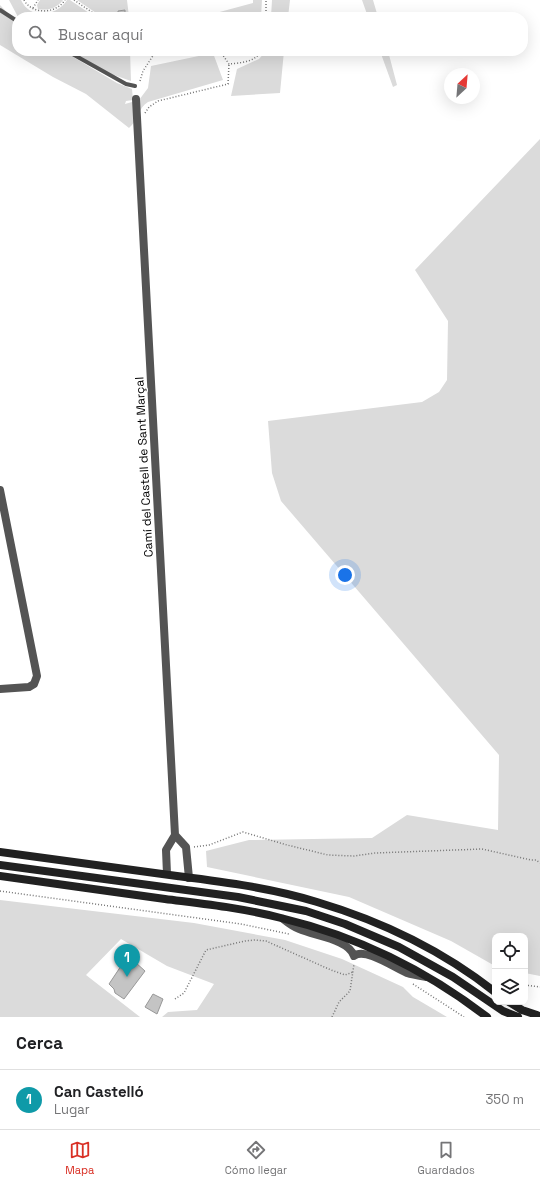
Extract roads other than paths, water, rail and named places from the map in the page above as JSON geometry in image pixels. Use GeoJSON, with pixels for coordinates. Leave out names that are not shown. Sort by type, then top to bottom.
{"type":"FeatureCollection","features":[{"type":"Feature","properties":{"kind":"main road"},"geometry":{"type":"LineString","coordinates":[[0,852],[167,874],[263,889],[317,902],[390,929],[457,965],[492,989]]}},
{"type":"Feature","properties":{"kind":"main road"},"geometry":{"type":"LineString","coordinates":[[0,864],[238,897],[287,906],[338,921],[375,936],[417,956],[453,977],[503,1011],[518,1017]]}},
{"type":"Feature","properties":{"kind":"main road"},"geometry":{"type":"LineString","coordinates":[[0,876],[232,908],[281,918],[356,942],[392,958],[427,977],[485,1015]]}},
{"type":"Feature","properties":{"kind":"main road"},"geometry":{"type":"LineString","coordinates":[[514,1005],[536,1016]]}},
{"type":"Feature","properties":{"kind":"street","name":"Camí del Castell de Sant Marçal"},"geometry":{"type":"LineString","coordinates":[[136,99],[175,835],[166,850],[167,874]]}},
{"type":"Feature","properties":{"kind":"street"},"geometry":{"type":"LineString","coordinates":[[0,490],[37,676],[34,684],[29,687],[0,689]]}},
{"type":"Feature","properties":{"kind":"street"},"geometry":{"type":"LineString","coordinates":[[175,835],[186,846],[189,878]]}},
{"type":"Feature","properties":{"kind":"street"},"geometry":{"type":"LineString","coordinates":[[281,918],[299,929],[345,944],[351,949],[354,956],[359,953],[367,953],[407,973],[427,977]]}},
{"type":"Feature","properties":{"kind":"lane"},"geometry":{"type":"LineString","coordinates":[[0,10],[12,18]]}},
{"type":"Feature","properties":{"kind":"lane"},"geometry":{"type":"LineString","coordinates":[[76,56],[120,81],[136,85]]}},
{"type":"Feature","properties":{"kind":"place","name":"Can Castelló"},"geometry":{"type":"Point","coordinates":[127,977]}}]}
